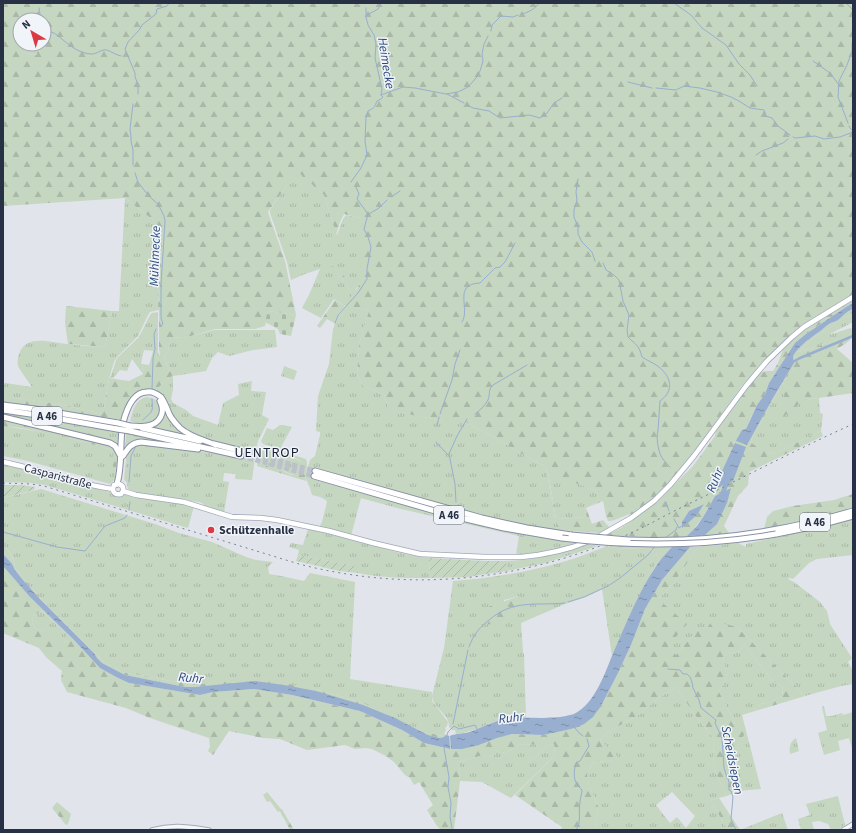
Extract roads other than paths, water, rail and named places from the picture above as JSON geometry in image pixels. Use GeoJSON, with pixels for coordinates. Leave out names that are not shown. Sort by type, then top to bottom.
{"type":"FeatureCollection","features":[{"type":"Feature","properties":{"kind":"highway"},"geometry":{"type":"LineString","coordinates":[[122,456],[122,430],[127,412],[134,397],[145,392],[153,392],[160,397],[165,403],[173,420],[183,430],[216,445]]}},
{"type":"Feature","properties":{"kind":"highway"},"geometry":{"type":"LineString","coordinates":[[119,484],[126,426],[133,403],[143,395],[152,395],[158,399],[163,409],[158,421],[152,425],[130,428]]}},
{"type":"Feature","properties":{"kind":"highway","name":"A 46"},"geometry":{"type":"LineString","coordinates":[[3,405],[35,409],[118,426]]}},
{"type":"Feature","properties":{"kind":"highway","name":"A 46"},"geometry":{"type":"LineString","coordinates":[[3,410],[130,428],[216,445],[241,454],[227,452],[130,428]]}},
{"type":"Feature","properties":{"kind":"highway"},"geometry":{"type":"LineString","coordinates":[[3,417],[110,443],[115,446],[122,456]]}},
{"type":"Feature","properties":{"kind":"highway"},"geometry":{"type":"LineString","coordinates":[[122,456],[130,446],[141,442],[227,452]]}},
{"type":"Feature","properties":{"kind":"highway","name":"A 46"},"geometry":{"type":"LineString","coordinates":[[853,511],[776,532],[721,538],[684,540],[628,540],[571,535],[527,528],[482,518],[314,474],[449,515],[504,528],[562,538],[615,544],[669,545],[723,542],[816,526],[853,516]]}},
{"type":"Feature","properties":{"kind":"main road"},"geometry":{"type":"LineString","coordinates":[[123,491],[136,495],[184,502],[232,517],[271,519],[319,529],[420,554],[520,557],[558,552],[593,539],[612,529],[631,518],[654,501],[688,464],[743,389],[767,361],[800,330],[853,298]]}},
{"type":"Feature","properties":{"kind":"main road","name":"Casparistraße"},"geometry":{"type":"LineString","coordinates":[[3,462],[27,467],[99,487],[113,489]]}},
{"type":"Feature","properties":{"kind":"main road"},"geometry":{"type":"LineString","coordinates":[[119,484],[123,487],[123,491],[121,494],[114,493],[114,485],[119,484]]}},
{"type":"Feature","properties":{"kind":"street"},"geometry":{"type":"LineString","coordinates":[[843,830],[853,824]]}},
{"type":"Feature","properties":{"kind":"street"},"geometry":{"type":"LineString","coordinates":[[152,830],[166,826],[174,826],[209,830]]}},
{"type":"Feature","properties":{"kind":"water"},"geometry":{"type":"Polygon","coordinates":[[[853,303],[853,309],[838,320],[829,324],[808,340],[793,356],[794,363],[747,445],[736,441],[742,430],[746,429],[757,405],[765,394],[769,383],[795,343],[853,303]]]}},
{"type":"Feature","properties":{"kind":"water"},"geometry":{"type":"Polygon","coordinates":[[[735,443],[746,447],[733,481],[717,488],[718,480],[735,443]]]}},
{"type":"Feature","properties":{"kind":"water"},"geometry":{"type":"Polygon","coordinates":[[[731,488],[727,503],[717,524],[705,535],[687,536],[697,526],[715,496],[731,488]]]}},
{"type":"Feature","properties":{"kind":"water"},"geometry":{"type":"Polygon","coordinates":[[[704,504],[697,515],[682,528],[682,522],[689,511],[704,504]]]}},
{"type":"Feature","properties":{"kind":"water"},"geometry":{"type":"Polygon","coordinates":[[[672,547],[690,547],[662,580],[645,609],[617,675],[601,706],[593,717],[584,724],[562,731],[543,735],[512,734],[479,745],[462,749],[451,749],[450,736],[455,734],[470,732],[505,719],[558,717],[573,714],[582,709],[594,695],[599,686],[632,610],[646,582],[654,569],[672,547]]]}},
{"type":"Feature","properties":{"kind":"water"},"geometry":{"type":"Polygon","coordinates":[[[3,554],[40,599],[94,653],[102,663],[125,675],[185,687],[255,681],[316,691],[363,705],[395,718],[428,735],[440,738],[446,735],[449,736],[450,749],[424,743],[402,730],[360,711],[292,695],[254,689],[213,692],[200,695],[129,683],[100,668],[30,597],[3,566],[3,554]]]}},
{"type":"Feature","properties":{"kind":"waterway","name":"Mühlmecke"},"geometry":{"type":"LineString","coordinates":[[138,94],[138,84],[135,73],[125,49],[128,42],[142,25],[156,14],[157,9],[167,6],[169,3]]}},
{"type":"Feature","properties":{"kind":"waterway"},"geometry":{"type":"LineString","coordinates":[[367,15],[378,9],[381,3]]}},
{"type":"Feature","properties":{"kind":"waterway"},"geometry":{"type":"LineString","coordinates":[[522,14],[532,10],[539,3]]}},
{"type":"Feature","properties":{"kind":"waterway"},"geometry":{"type":"LineString","coordinates":[[674,3],[691,15],[702,28],[726,45],[757,86]]}},
{"type":"Feature","properties":{"kind":"waterway"},"geometry":{"type":"LineString","coordinates":[[846,3],[853,10]]}},
{"type":"Feature","properties":{"kind":"waterway"},"geometry":{"type":"LineString","coordinates":[[39,8],[40,12]]}},
{"type":"Feature","properties":{"kind":"waterway","name":"Heimecke"},"geometry":{"type":"LineString","coordinates":[[351,182],[361,168],[367,155],[365,141],[366,117],[368,111],[374,108],[377,101],[383,97],[381,95],[382,89],[375,58],[376,44],[374,35],[368,25],[366,8]]}},
{"type":"Feature","properties":{"kind":"waterway"},"geometry":{"type":"LineString","coordinates":[[491,31],[492,25],[501,16],[513,17],[518,15]]}},
{"type":"Feature","properties":{"kind":"waterway"},"geometry":{"type":"LineString","coordinates":[[52,33],[73,48],[87,54],[107,50],[121,56]]}},
{"type":"Feature","properties":{"kind":"waterway"},"geometry":{"type":"LineString","coordinates":[[381,95],[403,87],[446,94],[458,92],[468,87],[480,71],[483,61],[482,54],[484,44],[488,36]]}},
{"type":"Feature","properties":{"kind":"waterway"},"geometry":{"type":"LineString","coordinates":[[848,123],[838,97],[839,81],[847,65],[852,51],[853,42]]}},
{"type":"Feature","properties":{"kind":"waterway"},"geometry":{"type":"LineString","coordinates":[[813,61],[830,73],[839,85]]}},
{"type":"Feature","properties":{"kind":"waterway"},"geometry":{"type":"LineString","coordinates":[[628,82],[652,88]]}},
{"type":"Feature","properties":{"kind":"waterway"},"geometry":{"type":"LineString","coordinates":[[656,88],[676,90],[684,86],[717,92],[731,97],[750,108],[764,110],[766,116],[772,118],[778,126],[790,135]]}},
{"type":"Feature","properties":{"kind":"waterway"},"geometry":{"type":"LineString","coordinates":[[447,94],[464,103]]}},
{"type":"Feature","properties":{"kind":"waterway"},"geometry":{"type":"LineString","coordinates":[[467,105],[473,108],[489,111],[500,118],[529,115],[540,118],[547,113],[554,103],[562,98]]}},
{"type":"Feature","properties":{"kind":"waterway","name":"Mühlmecke"},"geometry":{"type":"LineString","coordinates":[[133,104],[130,129],[133,150],[133,165]]}},
{"type":"Feature","properties":{"kind":"waterway"},"geometry":{"type":"LineString","coordinates":[[849,126],[853,131]]}},
{"type":"Feature","properties":{"kind":"waterway"},"geometry":{"type":"LineString","coordinates":[[793,137],[815,136],[824,139],[840,137],[853,132]]}},
{"type":"Feature","properties":{"kind":"waterway"},"geometry":{"type":"LineString","coordinates":[[756,155],[762,151],[783,143],[788,139]]}},
{"type":"Feature","properties":{"kind":"waterway","name":"Mühlmecke"},"geometry":{"type":"LineString","coordinates":[[135,173],[138,182],[158,204],[165,221],[161,285],[161,318],[163,324],[161,326]]}},
{"type":"Feature","properties":{"kind":"waterway"},"geometry":{"type":"LineString","coordinates":[[578,179],[576,192],[577,200],[574,210],[574,217],[578,227],[578,234],[582,242],[592,252],[595,261]]}},
{"type":"Feature","properties":{"kind":"waterway","name":"Heimecke"},"geometry":{"type":"LineString","coordinates":[[335,323],[338,315],[358,293],[367,279],[367,269],[371,247],[364,229],[368,214],[357,199],[359,194],[356,187]]}},
{"type":"Feature","properties":{"kind":"waterway","name":"Heimecke"},"geometry":{"type":"LineString","coordinates":[[391,197],[400,191]]}},
{"type":"Feature","properties":{"kind":"waterway","name":"Heimecke"},"geometry":{"type":"LineString","coordinates":[[369,214],[379,208],[387,200]]}},
{"type":"Feature","properties":{"kind":"waterway"},"geometry":{"type":"LineString","coordinates":[[462,322],[465,311],[464,292],[472,284],[480,283],[495,268],[500,267],[505,262],[515,243]]}},
{"type":"Feature","properties":{"kind":"waterway"},"geometry":{"type":"LineString","coordinates":[[603,263],[606,270],[619,280],[623,301],[629,315],[627,330],[628,337],[638,348],[642,357],[659,367],[669,380],[670,384],[668,393],[660,401],[657,436],[661,456],[670,467]]}},
{"type":"Feature","properties":{"kind":"waterway","name":"Mühlmecke"},"geometry":{"type":"LineString","coordinates":[[152,390],[153,358],[155,349],[154,334],[156,329]]}},
{"type":"Feature","properties":{"kind":"waterway"},"geometry":{"type":"LineString","coordinates":[[791,363],[853,336]]}},
{"type":"Feature","properties":{"kind":"waterway"},"geometry":{"type":"LineString","coordinates":[[440,414],[452,380],[455,364],[460,350]]}},
{"type":"Feature","properties":{"kind":"waterway"},"geometry":{"type":"LineString","coordinates":[[475,414],[487,402],[490,389],[493,385],[527,365]]}},
{"type":"Feature","properties":{"kind":"waterway","name":"Mühlmecke"},"geometry":{"type":"LineString","coordinates":[[143,420],[151,411],[152,399]]}},
{"type":"Feature","properties":{"kind":"waterway"},"geometry":{"type":"LineString","coordinates":[[437,426],[439,417]]}},
{"type":"Feature","properties":{"kind":"waterway"},"geometry":{"type":"LineString","coordinates":[[456,502],[455,484],[449,454],[467,419]]}},
{"type":"Feature","properties":{"kind":"waterway"},"geometry":{"type":"LineString","coordinates":[[436,442],[448,455]]}},
{"type":"Feature","properties":{"kind":"waterway","name":"Mühlmecke"},"geometry":{"type":"LineString","coordinates":[[129,482],[131,456],[135,448]]}},
{"type":"Feature","properties":{"kind":"waterway","name":"Ruhr"},"geometry":{"type":"LineString","coordinates":[[721,497],[728,480]]}},
{"type":"Feature","properties":{"kind":"waterway","name":"Mühlmecke"},"geometry":{"type":"LineString","coordinates":[[129,510],[130,502]]}},
{"type":"Feature","properties":{"kind":"waterway"},"geometry":{"type":"LineString","coordinates":[[666,502],[669,511]]}},
{"type":"Feature","properties":{"kind":"waterway"},"geometry":{"type":"LineString","coordinates":[[3,532],[57,547],[85,551],[105,526],[125,518],[127,515]]}},
{"type":"Feature","properties":{"kind":"waterway"},"geometry":{"type":"LineString","coordinates":[[674,519],[679,528],[682,526]]}},
{"type":"Feature","properties":{"kind":"waterway"},"geometry":{"type":"LineString","coordinates":[[665,538],[676,530],[677,527]]}},
{"type":"Feature","properties":{"kind":"waterway"},"geometry":{"type":"LineString","coordinates":[[568,602],[584,597],[608,586],[648,555],[656,545]]}},
{"type":"Feature","properties":{"kind":"waterway"},"geometry":{"type":"LineString","coordinates":[[469,647],[475,635],[482,626],[498,613],[516,606],[565,603]]}},
{"type":"Feature","properties":{"kind":"waterway"},"geometry":{"type":"LineString","coordinates":[[453,724],[468,650]]}},
{"type":"Feature","properties":{"kind":"waterway","name":"Scheidsiepen"},"geometry":{"type":"LineString","coordinates":[[668,669],[680,670],[683,674],[687,674],[690,677],[701,708],[716,720],[715,723],[722,738],[724,768],[729,782],[729,790],[731,791],[733,797],[731,819],[736,830]]}},
{"type":"Feature","properties":{"kind":"waterway"},"geometry":{"type":"LineString","coordinates":[[447,735],[454,726],[459,729],[475,725],[477,729]]}},
{"type":"Feature","properties":{"kind":"waterway"},"geometry":{"type":"LineString","coordinates":[[575,728],[583,736]]}},
{"type":"Feature","properties":{"kind":"waterway"},"geometry":{"type":"LineString","coordinates":[[576,830],[579,824],[582,790],[576,782],[574,771],[576,763],[580,761],[589,746],[587,739]]}},
{"type":"Feature","properties":{"kind":"waterway"},"geometry":{"type":"LineString","coordinates":[[444,748],[449,777],[448,787],[451,803],[450,817],[452,828]]}},
{"type":"Feature","properties":{"kind":"tunnel"},"geometry":{"type":"LineString","coordinates":[[242,451],[315,471]]}},
{"type":"Feature","properties":{"kind":"tunnel"},"geometry":{"type":"LineString","coordinates":[[241,456],[314,476]]}},
{"type":"Feature","properties":{"kind":"railway"},"geometry":{"type":"LineString","coordinates":[[3,483],[44,486],[299,564],[339,573],[379,578],[418,580],[458,578],[497,574],[536,566],[575,555],[613,541],[853,424]]}},
{"type":"Feature","properties":{"kind":"place","name":"Schützenhalle"},"geometry":{"type":"Point","coordinates":[211,530]}},
{"type":"Feature","properties":{"kind":"district","name":"UENTROP"},"geometry":{"type":"Point","coordinates":[267,452]}}]}
